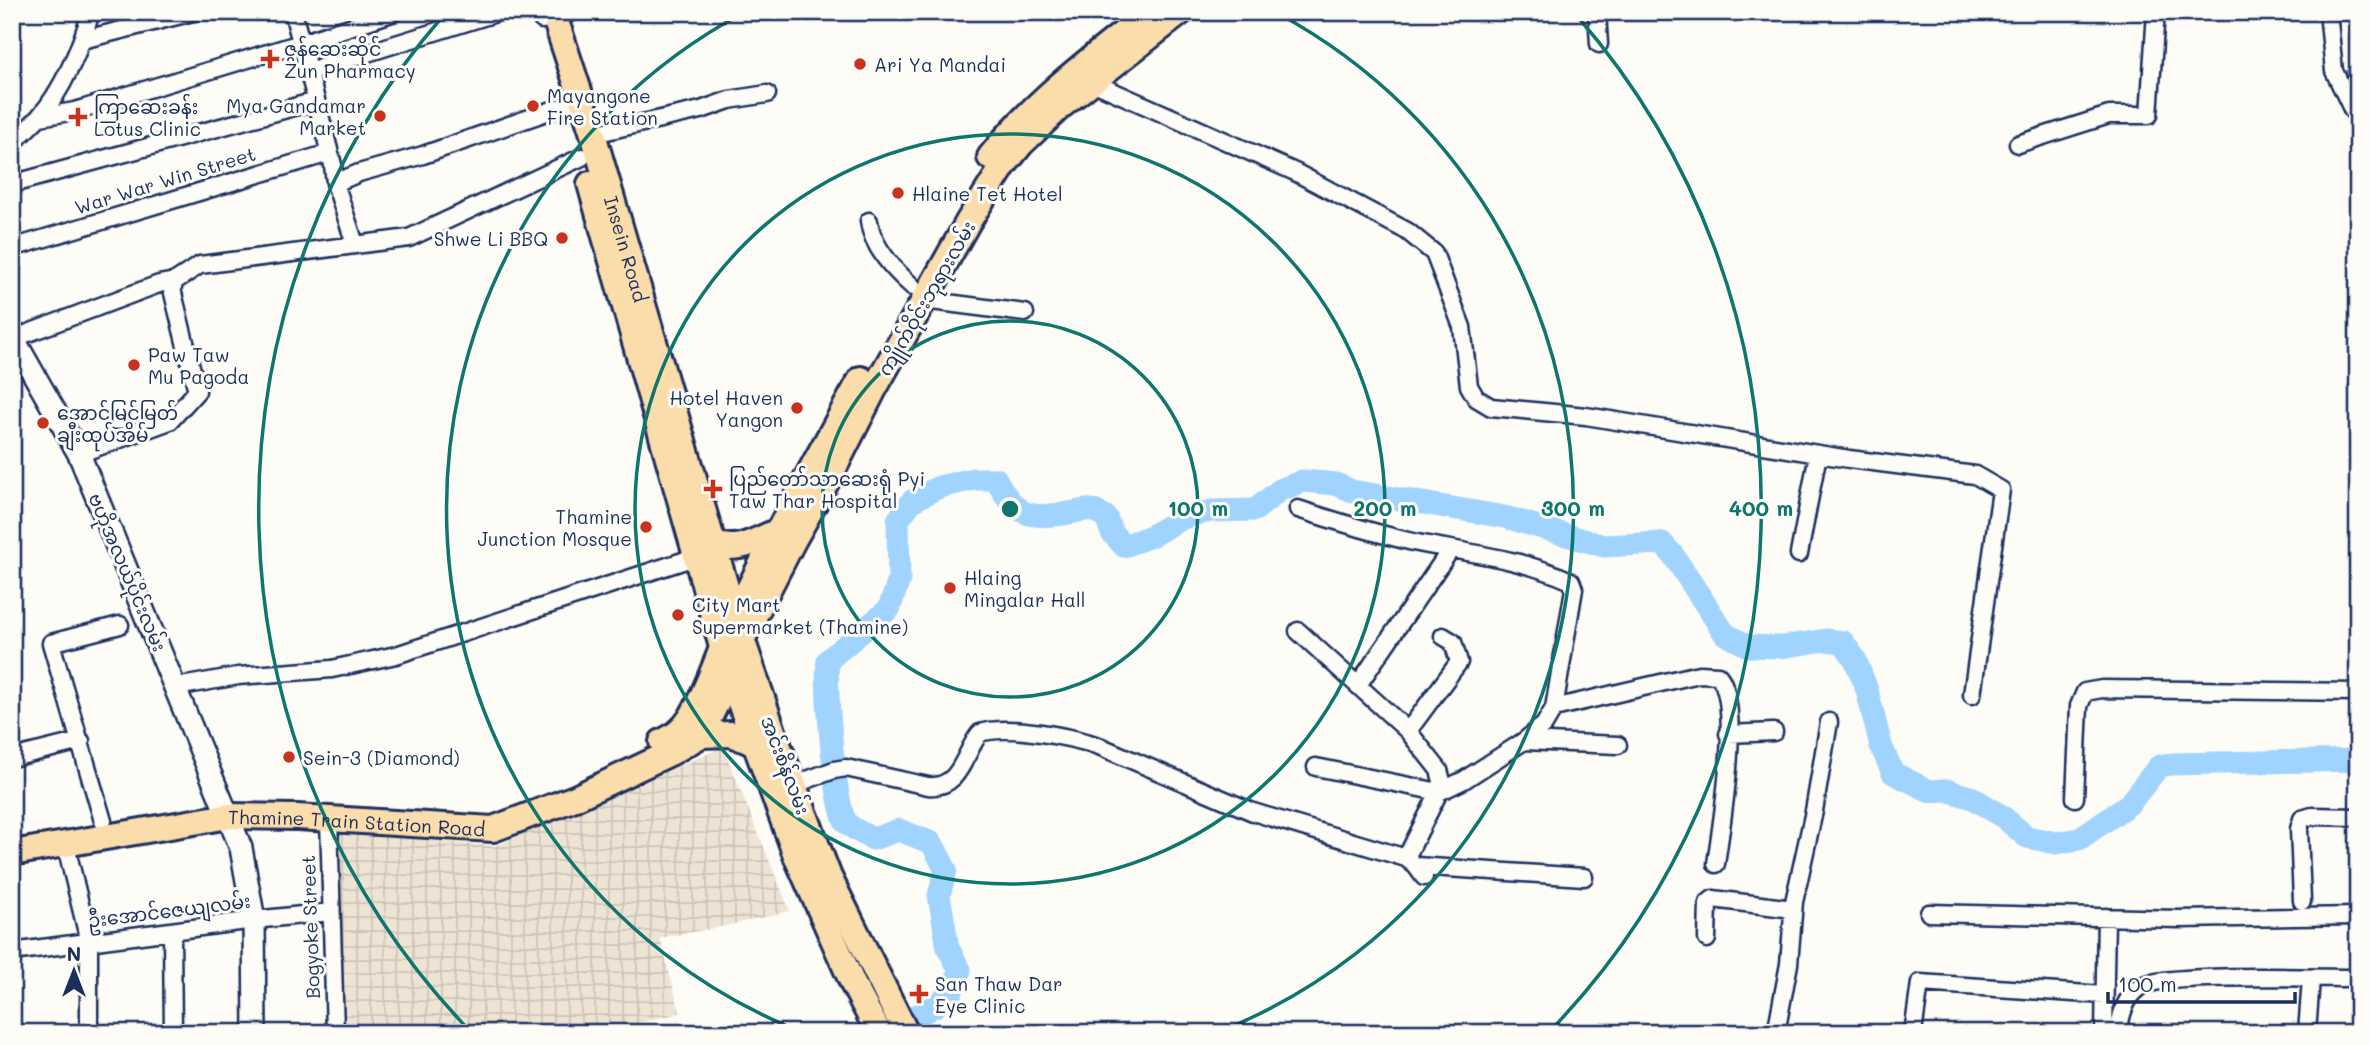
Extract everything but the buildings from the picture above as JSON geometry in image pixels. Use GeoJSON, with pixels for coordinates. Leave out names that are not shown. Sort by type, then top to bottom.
{"type":"FeatureCollection","features":[{"type":"Feature","properties":{"kind":"main road","name":"ကျိုက်ဝိုင်းဘုရားလမ်း"},"geometry":{"type":"LineString","coordinates":[[733,635],[778,531],[918,293],[1021,144],[1061,106],[1082,78],[1150,12]]}},
{"type":"Feature","properties":{"kind":"main road","name":"ကျိုက်ဝိုင်းဘုရားလမ်း"},"geometry":{"type":"LineString","coordinates":[[1082,78],[1181,12]]}},
{"type":"Feature","properties":{"kind":"main road"},"geometry":{"type":"LineString","coordinates":[[552,15],[574,103],[582,158],[672,467],[705,549],[743,546],[778,531]]}},
{"type":"Feature","properties":{"kind":"main road","name":"Insein Road"},"geometry":{"type":"LineString","coordinates":[[574,103],[593,134],[697,486]]}},
{"type":"Feature","properties":{"kind":"main road","name":"ကျိုက်ဝိုင်းဘုရားလမ်း"},"geometry":{"type":"LineString","coordinates":[[733,635],[873,391],[918,293]]}},
{"type":"Feature","properties":{"kind":"main road","name":"အင်းစိန်လမ်း"},"geometry":{"type":"LineString","coordinates":[[697,486],[705,549],[733,635],[829,877],[906,1033]]}},
{"type":"Feature","properties":{"kind":"main road","name":"အင်းစိန်လမ်း"},"geometry":{"type":"LineString","coordinates":[[733,635],[730,675],[755,744],[797,858],[853,984],[875,1026]]}},
{"type":"Feature","properties":{"kind":"main road","name":"Thamine Train Station Road"},"geometry":{"type":"LineString","coordinates":[[12,839],[84,832],[226,808],[491,816],[640,753],[681,732],[733,635]]}},
{"type":"Feature","properties":{"kind":"main road"},"geometry":{"type":"LineString","coordinates":[[730,675],[701,735],[732,734],[755,744]]}},
{"type":"Feature","properties":{"kind":"main road","name":"Thamine Train Station Road"},"geometry":{"type":"LineString","coordinates":[[226,808],[329,819],[493,829],[575,798],[670,753],[701,735]]}},
{"type":"Feature","properties":{"kind":"main road","name":"Thamine Train Station Road"},"geometry":{"type":"LineString","coordinates":[[12,853],[84,832]]}},
{"type":"Feature","properties":{"kind":"street"},"geometry":{"type":"LineString","coordinates":[[12,145],[21,133],[40,117],[56,94],[82,40],[91,12]]}},
{"type":"Feature","properties":{"kind":"street"},"geometry":{"type":"LineString","coordinates":[[82,40],[193,12]]}},
{"type":"Feature","properties":{"kind":"street"},"geometry":{"type":"LineString","coordinates":[[293,12],[335,183],[355,244]]}},
{"type":"Feature","properties":{"kind":"street"},"geometry":{"type":"LineString","coordinates":[[40,117],[75,111],[395,12]]}},
{"type":"Feature","properties":{"kind":"street"},"geometry":{"type":"LineString","coordinates":[[309,71],[499,12]]}},
{"type":"Feature","properties":{"kind":"street"},"geometry":{"type":"LineString","coordinates":[[1597,12],[1599,44]]}},
{"type":"Feature","properties":{"kind":"street"},"geometry":{"type":"LineString","coordinates":[[2018,144],[2109,115],[2149,115],[2156,12]]}},
{"type":"Feature","properties":{"kind":"street"},"geometry":{"type":"LineString","coordinates":[[2328,12],[2334,71],[2358,116]]}},
{"type":"Feature","properties":{"kind":"street"},"geometry":{"type":"LineString","coordinates":[[1082,78],[1295,172],[1407,231],[1434,253],[1462,327],[1469,386],[1476,398],[1491,407],[1586,416],[1818,454],[1975,475],[2001,490],[1972,695]]}},
{"type":"Feature","properties":{"kind":"street"},"geometry":{"type":"LineString","coordinates":[[593,134],[701,110],[741,97],[767,94]]}},
{"type":"Feature","properties":{"kind":"street"},"geometry":{"type":"LineString","coordinates":[[12,184],[316,101]]}},
{"type":"Feature","properties":{"kind":"street"},"geometry":{"type":"LineString","coordinates":[[335,183],[574,103]]}},
{"type":"Feature","properties":{"kind":"street","name":"War War Win Street"},"geometry":{"type":"LineString","coordinates":[[12,248],[329,153]]}},
{"type":"Feature","properties":{"kind":"street"},"geometry":{"type":"LineString","coordinates":[[14,337],[159,284],[173,285],[200,265],[409,238],[582,158]]}},
{"type":"Feature","properties":{"kind":"street"},"geometry":{"type":"LineString","coordinates":[[869,221],[872,238],[896,272],[918,293],[1025,313]]}},
{"type":"Feature","properties":{"kind":"street"},"geometry":{"type":"LineString","coordinates":[[79,454],[170,421],[197,391],[173,285]]}},
{"type":"Feature","properties":{"kind":"street","name":"ဗဟိုအလယ်ပိုင်းလမ်း"},"geometry":{"type":"LineString","coordinates":[[14,337],[79,454],[241,848],[254,920],[255,1033]]}},
{"type":"Feature","properties":{"kind":"street"},"geometry":{"type":"LineString","coordinates":[[1799,554],[1818,454]]}},
{"type":"Feature","properties":{"kind":"street"},"geometry":{"type":"LineString","coordinates":[[1297,509],[1410,541],[1490,555],[1543,569],[1571,581],[1574,589],[1554,708],[1544,725],[1524,741],[1464,780],[1439,792],[1315,767]]}},
{"type":"Feature","properties":{"kind":"street"},"geometry":{"type":"LineString","coordinates":[[176,687],[238,676],[332,668],[396,655],[705,549]]}},
{"type":"Feature","properties":{"kind":"street"},"geometry":{"type":"LineString","coordinates":[[1358,685],[1451,549]]}},
{"type":"Feature","properties":{"kind":"street"},"geometry":{"type":"LineString","coordinates":[[89,1033],[89,941],[80,741],[51,643],[120,625]]}},
{"type":"Feature","properties":{"kind":"street"},"geometry":{"type":"LineString","coordinates":[[1298,631],[1408,731],[1439,769],[1442,781],[1415,867]]}},
{"type":"Feature","properties":{"kind":"street"},"geometry":{"type":"LineString","coordinates":[[1408,731],[1459,662],[1453,642],[1443,636]]}},
{"type":"Feature","properties":{"kind":"street"},"geometry":{"type":"LineString","coordinates":[[1554,708],[1709,673],[1718,676],[1727,691],[1730,753],[1716,864]]}},
{"type":"Feature","properties":{"kind":"street"},"geometry":{"type":"LineString","coordinates":[[2075,798],[2079,706],[2085,692],[2102,689],[2358,692]]}},
{"type":"Feature","properties":{"kind":"street"},"geometry":{"type":"LineString","coordinates":[[1776,1033],[1789,964],[1793,909],[1820,780],[1829,722]]}},
{"type":"Feature","properties":{"kind":"street"},"geometry":{"type":"LineString","coordinates":[[793,785],[834,769],[846,768],[928,786],[942,786],[952,779],[980,733],[994,729],[1013,730],[1080,740],[1253,812],[1415,867],[1584,877]]}},
{"type":"Feature","properties":{"kind":"street"},"geometry":{"type":"LineString","coordinates":[[1728,734],[1774,732]]}},
{"type":"Feature","properties":{"kind":"street"},"geometry":{"type":"LineString","coordinates":[[12,758],[80,741]]}},
{"type":"Feature","properties":{"kind":"street"},"geometry":{"type":"LineString","coordinates":[[1524,741],[1618,745]]}},
{"type":"Feature","properties":{"kind":"street"},"geometry":{"type":"LineString","coordinates":[[2302,901],[2299,829],[2302,819],[2312,816],[2358,817]]}},
{"type":"Feature","properties":{"kind":"street","name":"Bogyoke Street"},"geometry":{"type":"LineString","coordinates":[[329,819],[334,1033]]}},
{"type":"Feature","properties":{"kind":"street"},"geometry":{"type":"LineString","coordinates":[[1707,939],[1709,903],[1713,899],[1793,909]]}},
{"type":"Feature","properties":{"kind":"street","name":"ဦးအောင်ဇေယျလမ်း"},"geometry":{"type":"LineString","coordinates":[[12,952],[331,912]]}},
{"type":"Feature","properties":{"kind":"street"},"geometry":{"type":"LineString","coordinates":[[1929,913],[2179,919],[2358,916]]}},
{"type":"Feature","properties":{"kind":"street"},"geometry":{"type":"LineString","coordinates":[[2104,1033],[2106,917]]}},
{"type":"Feature","properties":{"kind":"street"},"geometry":{"type":"LineString","coordinates":[[172,932],[173,1033]]}},
{"type":"Feature","properties":{"kind":"street"},"geometry":{"type":"LineString","coordinates":[[2307,1033],[2311,978]]}},
{"type":"Feature","properties":{"kind":"street"},"geometry":{"type":"LineString","coordinates":[[2119,1033],[2120,1017],[2131,996],[2144,985],[2176,980],[2358,978]]}},
{"type":"Feature","properties":{"kind":"street"},"geometry":{"type":"LineString","coordinates":[[1913,1033],[1920,983],[2104,995]]}},
{"type":"Feature","properties":{"kind":"shaded area"},"geometry":{"type":"Polygon","coordinates":[[[723,747],[790,911],[660,938],[680,1013],[594,1033],[342,1033],[337,833],[495,846],[723,747]]]}},
{"type":"Feature","properties":{"kind":"water"},"geometry":{"type":"Polygon","coordinates":[[[2358,64],[2358,103],[2348,83],[2347,71],[2358,64]]]}},
{"type":"Feature","properties":{"kind":"waterway"},"geometry":{"type":"LineString","coordinates":[[885,1032],[935,1006],[951,993],[960,970],[948,948],[939,895],[946,870],[932,843],[899,830],[873,839],[846,822],[834,769],[829,717],[828,660],[889,609],[899,580],[898,520],[912,501],[939,487],[974,479],[996,479],[1017,508],[1033,515],[1095,511],[1106,517],[1112,533],[1124,546],[1195,514],[1255,510],[1280,490],[1303,481],[1336,484],[1352,491],[1505,517],[1604,546],[1662,543],[1673,555],[1725,634],[1748,646],[1781,647],[1826,640],[1843,642],[1855,659],[1867,690],[1881,746],[1893,773],[1930,791],[1946,790],[1973,798],[2003,817],[2027,837],[2056,843],[2079,839],[2129,804],[2159,766],[2358,760]]}},
{"type":"Feature","properties":{"kind":"place","name":"ဇွန်ဆေးဆိုင် Zun Pharmacy"},"geometry":{"type":"Point","coordinates":[270,59]}},
{"type":"Feature","properties":{"kind":"place","name":"Ari Ya Mandai"},"geometry":{"type":"Point","coordinates":[860,64]}},
{"type":"Feature","properties":{"kind":"place","name":"Mayangone Fire Station"},"geometry":{"type":"Point","coordinates":[533,106]}},
{"type":"Feature","properties":{"kind":"place","name":"Mya Gandamar Market"},"geometry":{"type":"Point","coordinates":[380,116]}},
{"type":"Feature","properties":{"kind":"place","name":"ကြာဆေးခန်း Lotus Clinic"},"geometry":{"type":"Point","coordinates":[78,117]}},
{"type":"Feature","properties":{"kind":"place","name":"Hlaine Tet Hotel"},"geometry":{"type":"Point","coordinates":[898,193]}},
{"type":"Feature","properties":{"kind":"place","name":"Shwe Li BBQ"},"geometry":{"type":"Point","coordinates":[562,238]}},
{"type":"Feature","properties":{"kind":"place","name":"Paw Taw Mu Pagoda"},"geometry":{"type":"Point","coordinates":[134,365]}},
{"type":"Feature","properties":{"kind":"place","name":"Hotel Haven Yangon"},"geometry":{"type":"Point","coordinates":[797,408]}},
{"type":"Feature","properties":{"kind":"place","name":"အောင်မြင့်မြတ် ချီးထုပ်အိမ်"},"geometry":{"type":"Point","coordinates":[43,423]}},
{"type":"Feature","properties":{"kind":"place","name":"ပြည်တော်သာဆေးရုံ Pyi Taw Thar Hospital"},"geometry":{"type":"Point","coordinates":[713,489]}},
{"type":"Feature","properties":{"kind":"place","name":"Thamine Junction Mosque"},"geometry":{"type":"Point","coordinates":[646,527]}},
{"type":"Feature","properties":{"kind":"place","name":"Hlaing Mingalar Hall"},"geometry":{"type":"Point","coordinates":[950,588]}},
{"type":"Feature","properties":{"kind":"place","name":"City Mart Supermarket (Thamine)"},"geometry":{"type":"Point","coordinates":[678,615]}},
{"type":"Feature","properties":{"kind":"place","name":"Sein-3 (Diamond)"},"geometry":{"type":"Point","coordinates":[289,757]}},
{"type":"Feature","properties":{"kind":"place","name":"San Thaw Dar Eye Clinic"},"geometry":{"type":"Point","coordinates":[919,994]}}]}
